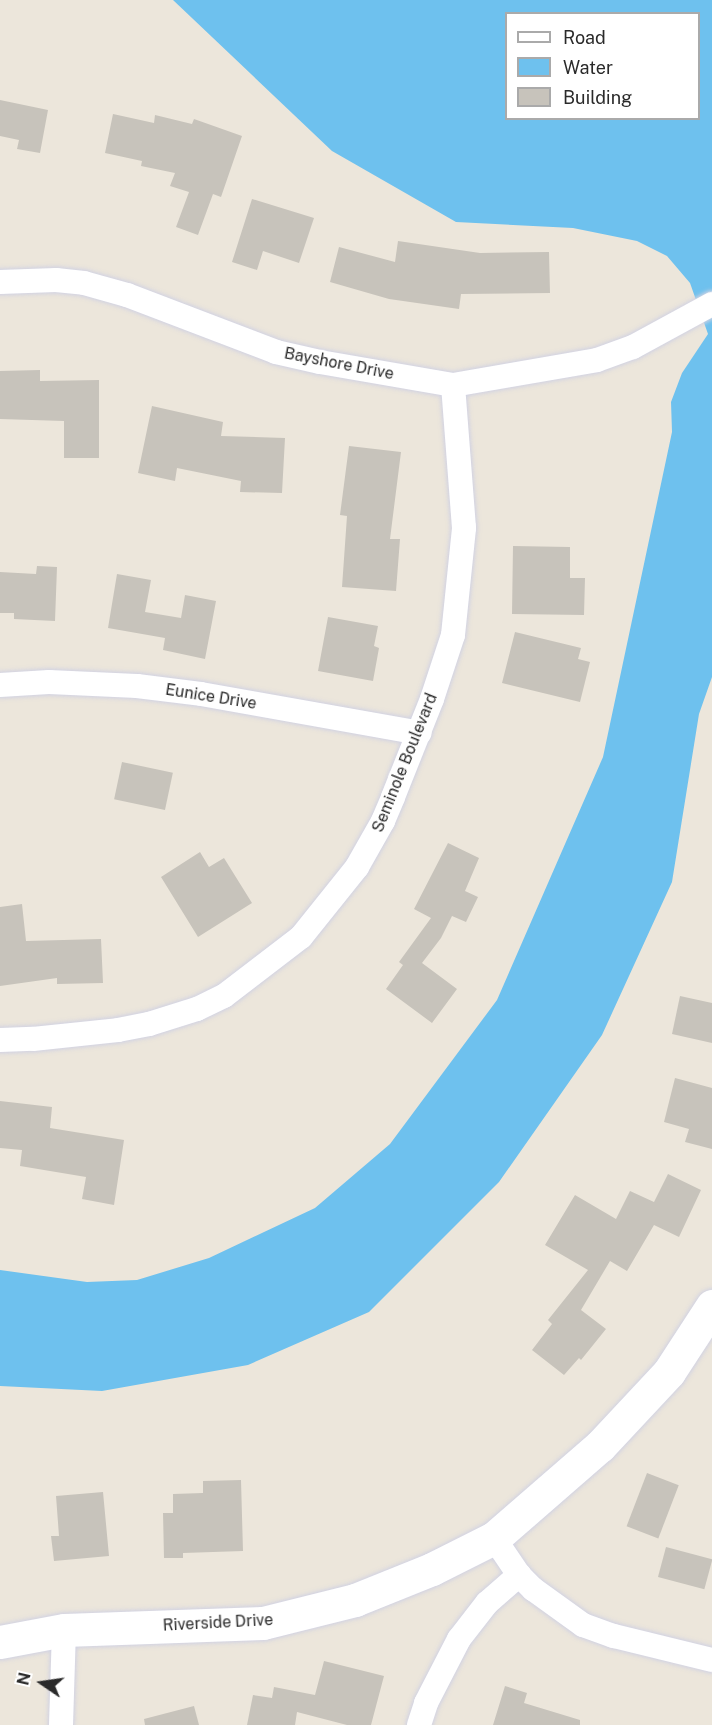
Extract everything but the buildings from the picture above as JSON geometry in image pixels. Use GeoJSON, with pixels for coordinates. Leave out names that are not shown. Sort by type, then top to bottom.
{"type":"FeatureCollection","features":[{"type":"Feature","properties":{"kind":"street","name":"Bayshore Drive"},"geometry":{"type":"LineString","coordinates":[[0,282],[57,280],[84,283],[128,295],[276,352],[453,385],[597,360],[633,347],[712,304]]}},
{"type":"Feature","properties":{"kind":"street","name":"Seminole Boulevard"},"geometry":{"type":"LineString","coordinates":[[0,1040],[33,1039],[149,1024],[197,1009],[224,996],[301,937],[357,867],[383,821],[420,733],[453,635],[465,528],[453,385]]}},
{"type":"Feature","properties":{"kind":"street","name":"Eunice Drive"},"geometry":{"type":"LineString","coordinates":[[0,685],[49,682],[137,686],[201,694],[420,733]]}},
{"type":"Feature","properties":{"kind":"street","name":"Riverside Drive"},"geometry":{"type":"LineString","coordinates":[[0,1642],[64,1630],[263,1623],[301,1616],[399,1584],[494,1538],[600,1446],[669,1372],[712,1306]]}},
{"type":"Feature","properties":{"kind":"street"},"geometry":{"type":"LineString","coordinates":[[494,1538],[519,1575],[556,1607],[583,1625],[712,1660]]}},
{"type":"Feature","properties":{"kind":"street"},"geometry":{"type":"LineString","coordinates":[[419,1725],[426,1703],[459,1639],[487,1603],[519,1575]]}},
{"type":"Feature","properties":{"kind":"street"},"geometry":{"type":"LineString","coordinates":[[61,1725],[64,1630]]}},
{"type":"Feature","properties":{"kind":"water"},"geometry":{"type":"Polygon","coordinates":[[[173,0],[712,0],[712,677],[699,714],[672,882],[602,1035],[499,1182],[369,1312],[248,1365],[102,1391],[0,1386],[0,1270],[87,1282],[137,1280],[209,1258],[315,1208],[390,1144],[497,1000],[603,757],[672,432],[671,402],[682,373],[708,334],[690,283],[667,256],[637,241],[573,228],[456,222],[332,151],[173,0]]]}}]}
